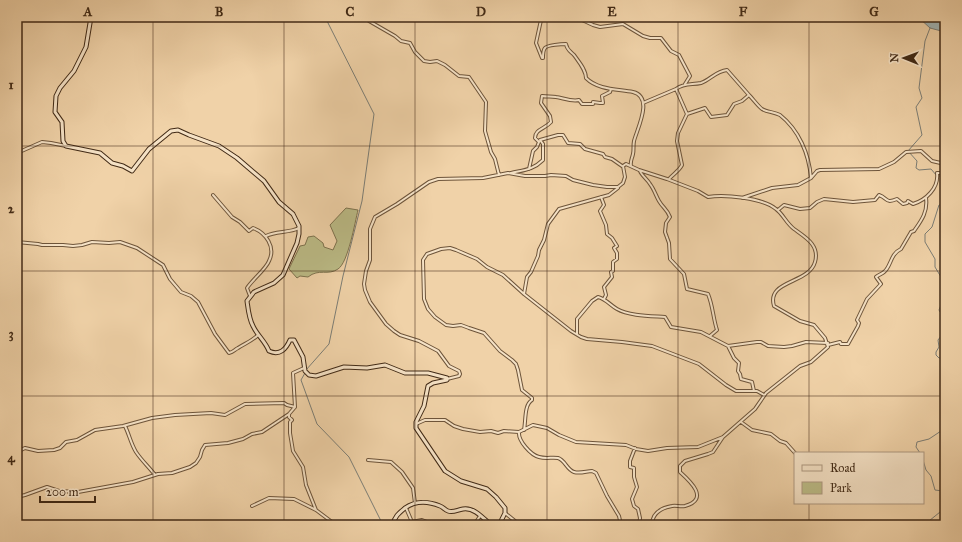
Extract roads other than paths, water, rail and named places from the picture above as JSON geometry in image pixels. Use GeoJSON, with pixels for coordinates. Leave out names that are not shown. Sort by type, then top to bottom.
{"type":"FeatureCollection","features":[{"type":"Feature","properties":{"kind":"main road"},"geometry":{"type":"LineString","coordinates":[[90,17],[86,47],[74,71],[60,88],[55,98],[55,112],[62,122],[63,141],[66,146],[98,152],[112,163],[123,166],[132,171],[149,149],[171,131],[180,130],[189,135],[219,146],[240,160],[247,168],[261,178],[279,202],[293,214],[299,228],[297,243],[283,275],[278,280],[256,291],[247,301],[252,325],[258,335],[265,342],[269,351],[275,353],[280,352],[286,349],[290,340],[293,340],[302,356],[304,368],[307,373],[313,376],[344,367],[367,368],[385,365],[405,373],[428,373],[448,379]]}},
{"type":"Feature","properties":{"kind":"main road"},"geometry":{"type":"LineString","coordinates":[[448,379],[445,381],[432,383],[428,386],[425,394],[424,406],[415,426],[445,471],[461,481],[487,489],[504,506],[505,512],[499,525]]}},
{"type":"Feature","properties":{"kind":"main road"},"geometry":{"type":"LineString","coordinates":[[393,525],[397,515],[409,505],[423,502],[432,504],[450,512],[470,509],[480,515],[491,525]]}},
{"type":"Feature","properties":{"kind":"street"},"geometry":{"type":"LineString","coordinates":[[543,17],[536,43],[542,58],[546,47],[566,44],[567,48],[586,71],[587,79],[595,85],[637,94],[642,98],[643,103],[641,118],[634,143],[631,166]]}},
{"type":"Feature","properties":{"kind":"street"},"geometry":{"type":"LineString","coordinates":[[567,17],[580,19],[593,26],[600,27],[623,24],[643,36],[650,38],[661,38],[671,51],[679,55],[683,62],[690,76],[685,84]]}},
{"type":"Feature","properties":{"kind":"street"},"geometry":{"type":"LineString","coordinates":[[369,21],[398,39],[410,43],[415,52],[424,61],[431,62],[436,60],[460,76],[469,77],[486,102],[485,131],[499,175]]}},
{"type":"Feature","properties":{"kind":"street"},"geometry":{"type":"LineString","coordinates":[[643,103],[685,84],[700,83],[718,72],[727,70],[763,110],[779,115],[798,134],[804,147],[811,178]]}},
{"type":"Feature","properties":{"kind":"street"},"geometry":{"type":"LineString","coordinates":[[529,169],[533,151],[539,142],[535,138],[535,134],[551,122],[548,112],[541,103],[542,96],[555,97],[565,100],[579,100],[582,104],[592,104],[593,102],[600,104],[603,103],[602,96],[610,92],[611,89]]}},
{"type":"Feature","properties":{"kind":"street"},"geometry":{"type":"LineString","coordinates":[[676,89],[687,114]]}},
{"type":"Feature","properties":{"kind":"street"},"geometry":{"type":"LineString","coordinates":[[669,179],[680,169],[682,164],[677,141],[678,133],[687,114],[705,108],[711,117],[727,115],[734,104],[742,101],[749,95]]}},
{"type":"Feature","properties":{"kind":"street"},"geometry":{"type":"LineString","coordinates":[[415,426],[419,422],[425,420],[445,420],[454,426],[480,432],[498,432],[508,430],[519,432],[533,425],[542,426],[576,442],[626,445],[648,452],[667,448],[693,448],[703,446],[723,437],[755,409],[764,395],[800,366],[811,362],[826,350],[828,344],[814,325],[800,321],[774,306],[772,298],[775,292],[786,283],[810,272],[814,267],[816,258],[815,248],[809,239],[789,225],[778,210],[767,204],[741,198],[717,196],[708,198],[698,191],[669,179],[625,164],[623,166],[612,159],[604,157],[603,154],[584,149],[580,144],[568,143],[563,135],[540,140],[543,144],[543,160],[529,169],[483,178],[451,178],[432,181],[375,217],[370,229],[370,254],[364,284],[370,302],[386,324],[394,331],[400,335],[419,341],[438,350],[449,366],[460,372],[459,376],[448,379]]}},
{"type":"Feature","properties":{"kind":"street"},"geometry":{"type":"LineString","coordinates":[[17,153],[42,142],[66,146]]}},
{"type":"Feature","properties":{"kind":"street"},"geometry":{"type":"LineString","coordinates":[[741,198],[772,188],[798,185],[811,178],[814,173],[820,170],[849,171],[879,169],[894,162],[908,151],[921,151],[932,161],[945,164]]}},
{"type":"Feature","properties":{"kind":"street"},"geometry":{"type":"LineString","coordinates":[[524,294],[527,277],[531,272],[538,256],[551,218],[559,209],[569,205],[583,203],[600,196],[609,195],[618,187],[623,185],[623,166]]}},
{"type":"Feature","properties":{"kind":"street"},"geometry":{"type":"LineString","coordinates":[[640,170],[641,174],[648,180],[659,202],[667,210],[670,217],[666,222],[665,232],[669,242],[670,259],[684,274],[687,289],[708,294],[712,304],[713,316],[717,330],[710,336]]}},
{"type":"Feature","properties":{"kind":"street"},"geometry":{"type":"LineString","coordinates":[[510,173],[525,176],[564,175],[599,187],[618,187]]}},
{"type":"Feature","properties":{"kind":"street"},"geometry":{"type":"LineString","coordinates":[[728,346],[756,342],[761,342],[768,346],[780,347],[792,346],[806,342],[828,344],[840,342],[841,344],[848,344],[858,326],[859,323],[857,320],[864,304],[881,284],[876,277],[886,271],[894,255],[901,249],[911,232],[914,231],[919,225],[927,208],[926,198],[934,184],[937,173],[945,174]]}},
{"type":"Feature","properties":{"kind":"street"},"geometry":{"type":"LineString","coordinates":[[213,195],[232,218],[240,222],[249,231],[253,228],[266,236],[270,244],[271,254],[269,261],[247,288],[250,296]]}},
{"type":"Feature","properties":{"kind":"street"},"geometry":{"type":"LineString","coordinates":[[778,210],[784,205],[800,209],[810,208],[817,202],[824,199],[853,202],[875,200],[881,195],[887,201],[891,202],[897,199],[902,204],[907,203],[908,201],[913,204],[926,198]]}},
{"type":"Feature","properties":{"kind":"street"},"geometry":{"type":"LineString","coordinates":[[600,196],[604,205],[600,211],[606,225],[607,234],[612,238],[617,246],[614,248],[617,259],[612,262],[612,277],[604,287],[606,296],[604,299]]}},
{"type":"Feature","properties":{"kind":"street"},"geometry":{"type":"LineString","coordinates":[[266,236],[270,234],[289,232],[299,228]]}},
{"type":"Feature","properties":{"kind":"street"},"geometry":{"type":"LineString","coordinates":[[17,242],[42,245],[73,246],[92,242],[120,242],[132,246],[163,265],[170,279],[181,292],[195,299],[200,306],[203,315],[229,353],[250,342],[258,335]]}},
{"type":"Feature","properties":{"kind":"street"},"geometry":{"type":"LineString","coordinates":[[524,430],[526,411],[532,398],[522,390],[516,364],[500,351],[484,332],[461,325],[446,325],[435,317],[428,309],[424,299],[423,260],[427,254],[441,249],[450,248],[477,259],[503,275],[524,294],[577,334],[587,339],[652,346],[699,364],[736,391],[754,391],[760,392],[764,395]]}},
{"type":"Feature","properties":{"kind":"street"},"geometry":{"type":"LineString","coordinates":[[577,334],[576,322],[579,316],[595,298],[598,297],[604,299],[621,311],[665,317],[671,327],[701,332],[728,346],[734,358],[739,363],[738,371],[741,379],[752,382],[754,391]]}},
{"type":"Feature","properties":{"kind":"street"},"geometry":{"type":"LineString","coordinates":[[17,497],[47,487],[59,491],[78,492],[133,482],[155,475],[172,473],[190,467],[196,463],[205,445],[228,443],[262,432],[289,414],[294,407],[293,373],[304,368]]}},
{"type":"Feature","properties":{"kind":"street"},"geometry":{"type":"LineString","coordinates":[[17,452],[25,448],[38,451],[54,450],[60,448],[66,442],[77,440],[95,430],[125,426],[152,418],[169,415],[211,413],[226,415],[245,404],[284,403],[294,407]]}},
{"type":"Feature","properties":{"kind":"street"},"geometry":{"type":"LineString","coordinates":[[289,414],[289,417],[292,420],[290,422],[290,433],[293,451],[303,467],[306,486],[316,510]]}},
{"type":"Feature","properties":{"kind":"street"},"geometry":{"type":"LineString","coordinates":[[741,422],[752,430],[771,434],[780,441],[786,443],[794,452]]}},
{"type":"Feature","properties":{"kind":"street"},"geometry":{"type":"LineString","coordinates":[[125,426],[135,451],[155,475]]}},
{"type":"Feature","properties":{"kind":"street"},"geometry":{"type":"LineString","coordinates":[[519,432],[521,441],[537,457],[557,458],[563,460],[572,472],[575,473],[592,470],[596,473],[619,516],[620,525]]}},
{"type":"Feature","properties":{"kind":"street"},"geometry":{"type":"LineString","coordinates":[[652,525],[654,516],[659,510],[672,506],[685,506],[694,500],[696,496],[696,489],[693,483],[680,472],[680,466],[687,460],[710,453],[718,446],[723,437]]}},
{"type":"Feature","properties":{"kind":"street"},"geometry":{"type":"LineString","coordinates":[[635,448],[630,461],[630,466],[634,468],[634,478],[637,484],[637,490],[632,499],[634,506],[638,509],[640,518],[638,525]]}},
{"type":"Feature","properties":{"kind":"street"},"geometry":{"type":"LineString","coordinates":[[368,460],[391,462],[402,472],[413,488],[415,503]]}},
{"type":"Feature","properties":{"kind":"street"},"geometry":{"type":"LineString","coordinates":[[252,506],[267,499],[283,498],[298,500],[316,510],[336,525]]}},
{"type":"Feature","properties":{"kind":"street"},"geometry":{"type":"LineString","coordinates":[[406,508],[411,524],[422,520],[427,522],[426,525]]}},
{"type":"Feature","properties":{"kind":"street"},"geometry":{"type":"LineString","coordinates":[[505,512],[520,525]]}},
{"type":"Feature","properties":{"kind":"street"},"geometry":{"type":"LineString","coordinates":[[474,525],[480,515]]}},
{"type":"Feature","properties":{"kind":"waterway"},"geometry":{"type":"LineString","coordinates":[[306,370],[329,344],[343,276],[362,201],[374,114],[325,17]]}},
{"type":"Feature","properties":{"kind":"waterway"},"geometry":{"type":"LineString","coordinates":[[930,28],[925,41],[919,88],[922,98],[916,107],[922,135],[908,151],[917,161],[916,168],[919,170],[931,169],[937,176],[945,176]]}},
{"type":"Feature","properties":{"kind":"waterway"},"geometry":{"type":"LineString","coordinates":[[945,204],[939,205],[932,227],[925,234],[925,242],[935,259],[935,267],[941,277],[945,279]]}},
{"type":"Feature","properties":{"kind":"waterway"},"geometry":{"type":"LineString","coordinates":[[945,295],[939,310],[945,315]]}},
{"type":"Feature","properties":{"kind":"waterway"},"geometry":{"type":"LineString","coordinates":[[945,331],[938,340],[939,347],[936,352],[936,355],[939,358],[945,359]]}},
{"type":"Feature","properties":{"kind":"waterway"},"geometry":{"type":"LineString","coordinates":[[305,373],[301,380],[317,424],[349,457],[383,525]]}},
{"type":"Feature","properties":{"kind":"waterway"},"geometry":{"type":"LineString","coordinates":[[919,452],[916,447],[917,442],[929,439],[941,431],[942,423],[945,419]]}},
{"type":"Feature","properties":{"kind":"waterway"},"geometry":{"type":"LineString","coordinates":[[924,463],[926,470],[931,476],[935,490],[943,491],[943,498],[945,500]]}},
{"type":"Feature","properties":{"kind":"waterway"},"geometry":{"type":"LineString","coordinates":[[924,525],[945,508]]}},
{"type":"Feature","properties":{"kind":"waterway"},"geometry":{"type":"LineString","coordinates":[[711,525],[729,520],[739,521],[746,525]]}}]}
